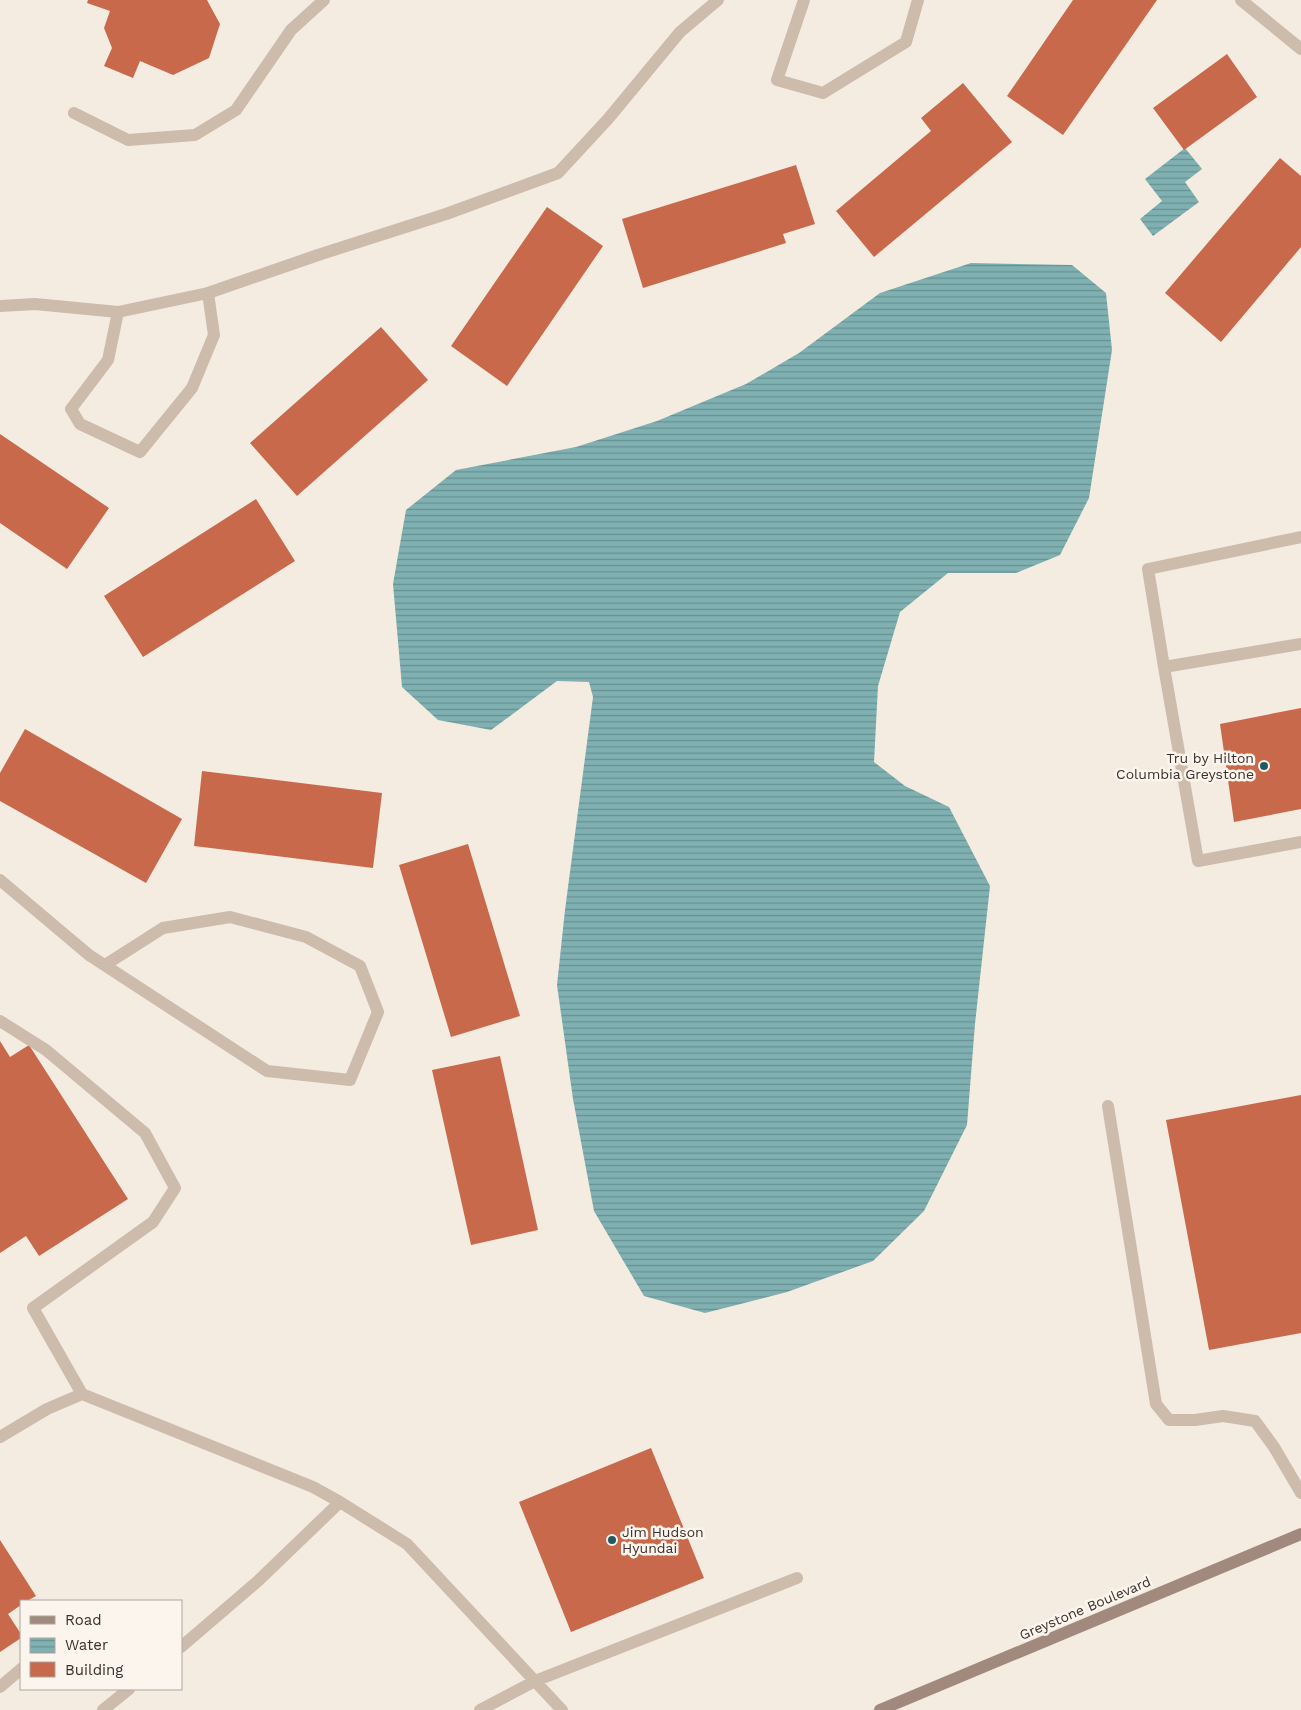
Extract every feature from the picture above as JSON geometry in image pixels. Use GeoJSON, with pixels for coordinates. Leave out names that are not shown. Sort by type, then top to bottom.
{"type":"FeatureCollection","features":[{"type":"Feature","properties":{"kind":"main road","name":"Greystone Boulevard"},"geometry":{"type":"LineString","coordinates":[[880,1710],[1301,1534]]}},
{"type":"Feature","properties":{"kind":"street"},"geometry":{"type":"LineString","coordinates":[[74,113],[128,140],[195,135],[236,110],[291,30],[324,0]]}},
{"type":"Feature","properties":{"kind":"street"},"geometry":{"type":"LineString","coordinates":[[0,306],[35,304],[118,312],[208,293],[446,214],[558,173],[608,119],[680,32],[718,0]]}},
{"type":"Feature","properties":{"kind":"street"},"geometry":{"type":"LineString","coordinates":[[804,0],[777,80],[823,93],[906,42],[918,0]]}},
{"type":"Feature","properties":{"kind":"street"},"geometry":{"type":"LineString","coordinates":[[1241,0],[1301,49]]}},
{"type":"Feature","properties":{"kind":"street"},"geometry":{"type":"LineString","coordinates":[[118,312],[108,360],[71,409],[80,424],[140,452],[192,388],[214,335],[208,293]]}},
{"type":"Feature","properties":{"kind":"street"},"geometry":{"type":"LineString","coordinates":[[1301,538],[1148,568],[1198,861],[1301,842]]}},
{"type":"Feature","properties":{"kind":"street"},"geometry":{"type":"LineString","coordinates":[[1164,667],[1301,644]]}},
{"type":"Feature","properties":{"kind":"street"},"geometry":{"type":"LineString","coordinates":[[0,880],[89,955],[267,1071],[350,1080],[378,1012],[360,966],[306,937],[230,917],[163,928],[105,965]]}},
{"type":"Feature","properties":{"kind":"street"},"geometry":{"type":"LineString","coordinates":[[0,1022],[46,1050],[145,1133],[175,1188],[153,1222],[33,1308],[82,1394],[313,1487],[407,1544],[562,1710]]}},
{"type":"Feature","properties":{"kind":"street"},"geometry":{"type":"LineString","coordinates":[[1108,1106],[1156,1404],[1168,1420],[1195,1420],[1223,1416],[1255,1422],[1274,1446],[1301,1493]]}},
{"type":"Feature","properties":{"kind":"street"},"geometry":{"type":"LineString","coordinates":[[0,1437],[47,1408],[82,1394]]}},
{"type":"Feature","properties":{"kind":"street"},"geometry":{"type":"LineString","coordinates":[[182,1646],[258,1581],[340,1502]]}},
{"type":"Feature","properties":{"kind":"street"},"geometry":{"type":"LineString","coordinates":[[480,1710],[535,1681],[797,1578]]}},
{"type":"Feature","properties":{"kind":"street"},"geometry":{"type":"LineString","coordinates":[[0,1687],[20,1670]]}},
{"type":"Feature","properties":{"kind":"street"},"geometry":{"type":"LineString","coordinates":[[103,1710],[129,1690]]}},
{"type":"Feature","properties":{"kind":"water"},"geometry":{"type":"Polygon","coordinates":[[[1185,148],[1202,169],[1185,182],[1199,202],[1153,236],[1140,219],[1162,201],[1145,179],[1185,148]]]}},
{"type":"Feature","properties":{"kind":"water"},"geometry":{"type":"Polygon","coordinates":[[[971,263],[1072,265],[1106,293],[1112,350],[1089,498],[1060,555],[1016,573],[948,573],[900,612],[878,686],[874,762],[905,786],[949,807],[990,886],[975,1024],[967,1125],[924,1211],[873,1261],[787,1292],[705,1313],[644,1296],[594,1211],[573,1099],[557,985],[593,697],[589,682],[557,681],[491,730],[438,720],[402,687],[393,584],[406,510],[456,470],[576,447],[657,421],[746,384],[799,353],[880,293],[971,263]]]}},
{"type":"Feature","properties":{"kind":"building"},"geometry":{"type":"Polygon","coordinates":[[[88,0],[207,0],[220,24],[209,58],[173,75],[140,61],[133,78],[104,66],[112,48],[104,28],[110,11],[87,3],[88,0]]]}},
{"type":"Feature","properties":{"kind":"building"},"geometry":{"type":"Polygon","coordinates":[[[1073,0],[1157,0],[1063,135],[1007,96],[1073,0]]]}},
{"type":"Feature","properties":{"kind":"building"},"geometry":{"type":"Polygon","coordinates":[[[1227,54],[1257,97],[1184,150],[1153,108],[1227,54]]]}},
{"type":"Feature","properties":{"kind":"building"},"geometry":{"type":"Polygon","coordinates":[[[963,83],[1012,142],[874,257],[836,211],[931,131],[921,118],[963,83]]]}},
{"type":"Feature","properties":{"kind":"building"},"geometry":{"type":"Polygon","coordinates":[[[1280,158],[1301,176],[1301,247],[1221,342],[1165,293],[1280,158]]]}},
{"type":"Feature","properties":{"kind":"building"},"geometry":{"type":"Polygon","coordinates":[[[796,165],[815,224],[783,234],[786,243],[643,288],[622,219],[796,165]]]}},
{"type":"Feature","properties":{"kind":"building"},"geometry":{"type":"Polygon","coordinates":[[[547,207],[603,246],[507,386],[451,346],[547,207]]]}},
{"type":"Feature","properties":{"kind":"building"},"geometry":{"type":"Polygon","coordinates":[[[381,327],[428,380],[297,496],[250,443],[381,327]]]}},
{"type":"Feature","properties":{"kind":"building"},"geometry":{"type":"Polygon","coordinates":[[[0,434],[109,508],[67,569],[0,523],[0,434]]]}},
{"type":"Feature","properties":{"kind":"building"},"geometry":{"type":"Polygon","coordinates":[[[256,499],[295,561],[143,657],[104,596],[256,499]]]}},
{"type":"Feature","properties":{"kind":"building","name":"Tru by Hilton Columbia Greystone"},"geometry":{"type":"Polygon","coordinates":[[[1301,708],[1301,809],[1234,822],[1220,724],[1301,708]]]}},
{"type":"Feature","properties":{"kind":"building"},"geometry":{"type":"Polygon","coordinates":[[[25,729],[182,819],[146,883],[0,801],[0,773],[25,729]]]}},
{"type":"Feature","properties":{"kind":"building"},"geometry":{"type":"Polygon","coordinates":[[[202,771],[382,793],[373,868],[194,846],[202,771]]]}},
{"type":"Feature","properties":{"kind":"building"},"geometry":{"type":"Polygon","coordinates":[[[468,844],[520,1016],[451,1037],[399,865],[468,844]]]}},
{"type":"Feature","properties":{"kind":"building"},"geometry":{"type":"Polygon","coordinates":[[[0,1041],[10,1057],[29,1045],[128,1199],[39,1256],[26,1236],[0,1253],[0,1041]]]}},
{"type":"Feature","properties":{"kind":"building"},"geometry":{"type":"Polygon","coordinates":[[[500,1056],[538,1230],[471,1245],[432,1070],[500,1056]]]}},
{"type":"Feature","properties":{"kind":"building"},"geometry":{"type":"Polygon","coordinates":[[[1301,1095],[1301,1333],[1209,1350],[1166,1120],[1301,1095]]]}},
{"type":"Feature","properties":{"kind":"building"},"geometry":{"type":"Polygon","coordinates":[[[651,1448],[704,1578],[571,1632],[519,1502],[651,1448]]]}},
{"type":"Feature","properties":{"kind":"building"},"geometry":{"type":"Polygon","coordinates":[[[0,1540],[36,1596],[29,1600],[20,1600],[20,1606],[8,1614],[20,1632],[20,1639],[0,1652],[0,1540]]]}},
{"type":"Feature","properties":{"kind":"place","name":"Tru by Hilton Columbia Greystone"},"geometry":{"type":"Point","coordinates":[1264,766]}},
{"type":"Feature","properties":{"kind":"place","name":"Jim Hudson Hyundai"},"geometry":{"type":"Point","coordinates":[612,1540]}}]}
